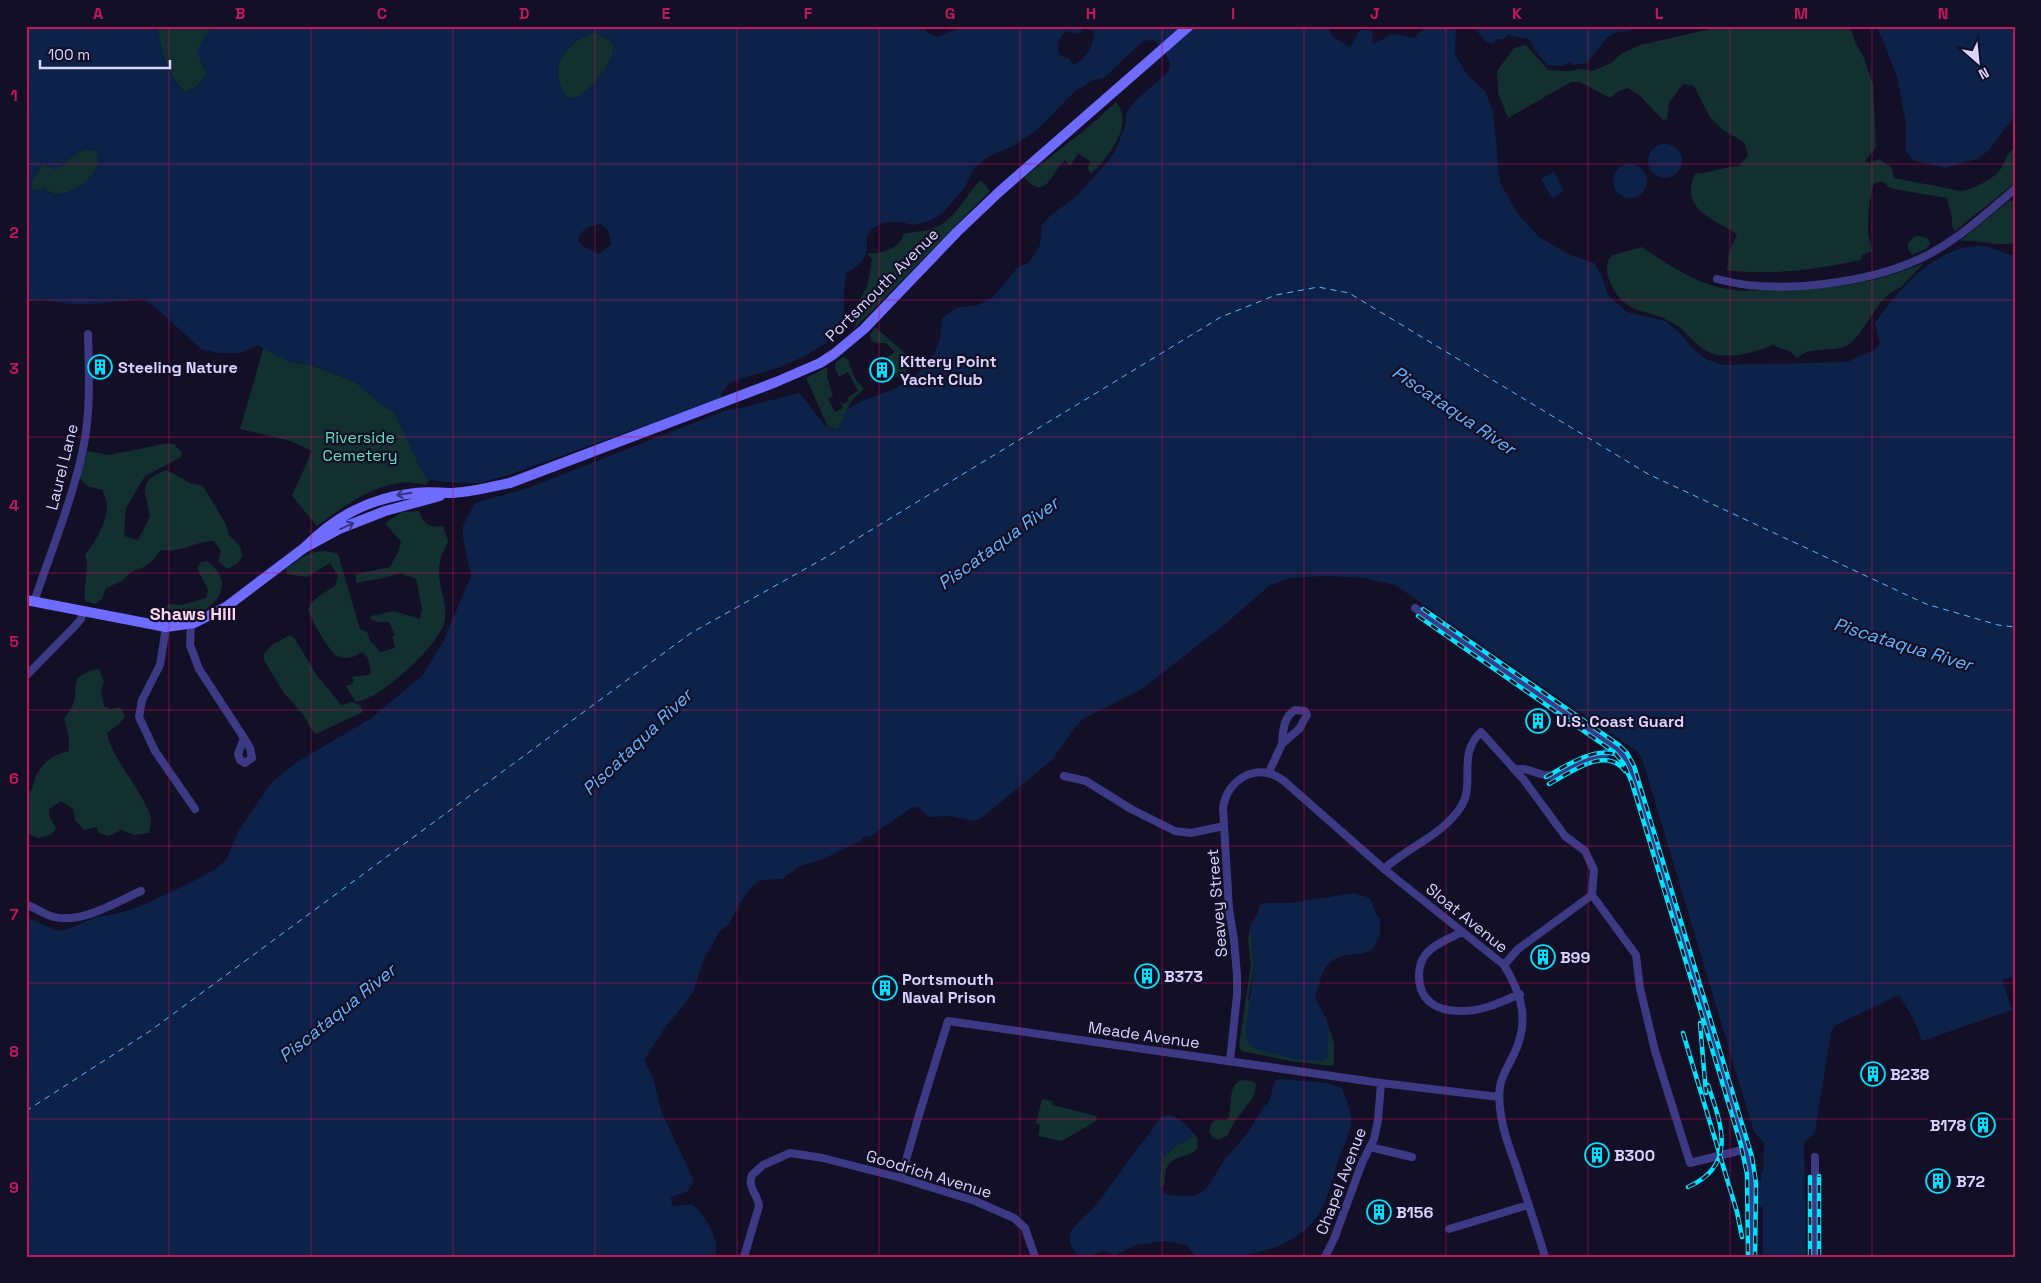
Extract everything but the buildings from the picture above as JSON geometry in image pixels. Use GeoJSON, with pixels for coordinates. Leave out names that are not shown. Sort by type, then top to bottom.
{"type":"FeatureCollection","features":[{"type":"Feature","properties":{"kind":"main road","name":"Portsmouth Avenue"},"geometry":{"type":"LineString","coordinates":[[30,601],[166,627],[192,624],[226,607],[304,548],[339,529],[385,511],[453,492],[494,487],[539,473],[776,382],[820,363],[864,329],[957,232],[999,192],[1189,26]]}},
{"type":"Feature","properties":{"kind":"street"},"geometry":{"type":"LineString","coordinates":[[1717,279],[1746,285],[1777,286],[1823,283],[1890,270],[1919,259],[1947,243],[2015,188]]}},
{"type":"Feature","properties":{"kind":"street","name":"Laurel Lane"},"geometry":{"type":"LineString","coordinates":[[30,601],[70,501],[84,448],[89,411],[88,334]]}},
{"type":"Feature","properties":{"kind":"street"},"geometry":{"type":"LineString","coordinates":[[1415,608],[1612,746],[1626,760],[1636,782],[1746,1149],[1752,1174],[1751,1257]]}},
{"type":"Feature","properties":{"kind":"street"},"geometry":{"type":"LineString","coordinates":[[26,676],[75,626],[81,619],[82,611]]}},
{"type":"Feature","properties":{"kind":"street"},"geometry":{"type":"LineString","coordinates":[[192,624],[190,645],[199,669],[244,738]]}},
{"type":"Feature","properties":{"kind":"street"},"geometry":{"type":"LineString","coordinates":[[166,627],[160,665],[142,700],[139,717],[155,752],[195,809]]}},
{"type":"Feature","properties":{"kind":"street"},"geometry":{"type":"LineString","coordinates":[[1384,869],[1395,859],[1438,830],[1462,805],[1465,795],[1470,746],[1481,732],[1514,769],[1565,836],[1585,851],[1594,870],[1592,895],[1636,956],[1640,988],[1652,1042],[1690,1163],[1746,1149]]}},
{"type":"Feature","properties":{"kind":"street"},"geometry":{"type":"LineString","coordinates":[[1269,772],[1282,744]]}},
{"type":"Feature","properties":{"kind":"street"},"geometry":{"type":"LineString","coordinates":[[1514,769],[1524,768],[1544,776],[1555,776],[1604,755],[1612,746]]}},
{"type":"Feature","properties":{"kind":"street","name":"Seavey Street"},"geometry":{"type":"LineString","coordinates":[[1230,1061],[1237,995],[1237,975],[1229,909],[1224,800],[1231,788],[1241,777],[1258,771],[1269,772]]}},
{"type":"Feature","properties":{"kind":"street","name":"Sloat Avenue"},"geometry":{"type":"LineString","coordinates":[[1269,772],[1284,781],[1384,869],[1504,965],[1520,994],[1523,1009],[1521,1034],[1514,1054],[1502,1075],[1499,1097],[1507,1139],[1545,1257]]}},
{"type":"Feature","properties":{"kind":"street"},"geometry":{"type":"LineString","coordinates":[[1064,776],[1086,781],[1131,809],[1175,831],[1191,833],[1224,826]]}},
{"type":"Feature","properties":{"kind":"street"},"geometry":{"type":"LineString","coordinates":[[26,904],[53,917],[66,919],[80,917],[141,891]]}},
{"type":"Feature","properties":{"kind":"street"},"geometry":{"type":"LineString","coordinates":[[1504,965],[1518,949],[1592,895]]}},
{"type":"Feature","properties":{"kind":"street"},"geometry":{"type":"LineString","coordinates":[[1462,932],[1433,948],[1424,957],[1419,978],[1420,987],[1425,999],[1435,1006],[1460,1011],[1482,1008],[1520,994]]}},
{"type":"Feature","properties":{"kind":"street","name":"Meade Avenue"},"geometry":{"type":"LineString","coordinates":[[901,1178],[948,1022],[1381,1083],[1499,1097]]}},
{"type":"Feature","properties":{"kind":"street","name":"Chapel Avenue"},"geometry":{"type":"LineString","coordinates":[[1325,1257],[1334,1240],[1377,1128],[1381,1083]]}},
{"type":"Feature","properties":{"kind":"street"},"geometry":{"type":"LineString","coordinates":[[1370,1147],[1412,1157]]}},
{"type":"Feature","properties":{"kind":"street","name":"Goodrich Avenue"},"geometry":{"type":"LineString","coordinates":[[744,1257],[760,1206],[750,1185],[752,1175],[762,1165],[790,1153],[823,1158],[901,1178],[975,1201],[1014,1218],[1025,1228],[1035,1257]]}},
{"type":"Feature","properties":{"kind":"street"},"geometry":{"type":"LineString","coordinates":[[1815,1257],[1816,1157]]}},
{"type":"Feature","properties":{"kind":"street"},"geometry":{"type":"LineString","coordinates":[[1449,1228],[1528,1205]]}},
{"type":"Feature","properties":{"kind":"green space"},"geometry":{"type":"Polygon","coordinates":[[[157,26],[213,26],[199,49],[200,59],[207,74],[198,85],[185,93],[169,70],[157,26]]]}},
{"type":"Feature","properties":{"kind":"green space"},"geometry":{"type":"Polygon","coordinates":[[[1724,26],[1850,26],[1873,84],[1876,147],[1865,161],[1869,163],[1879,159],[1892,168],[1894,178],[1961,191],[1987,181],[2000,170],[2009,153],[2015,148],[2015,183],[1955,231],[1952,226],[1947,198],[1894,189],[1888,187],[1885,183],[1877,182],[1872,190],[1868,220],[1868,233],[1872,251],[1862,255],[1861,260],[1794,271],[1744,272],[1727,270],[1729,252],[1737,234],[1701,211],[1691,196],[1691,186],[1695,174],[1739,166],[1748,155],[1744,142],[1723,130],[1710,117],[1694,86],[1683,84],[1669,103],[1667,119],[1663,120],[1639,95],[1628,88],[1619,91],[1610,98],[1580,82],[1571,82],[1508,118],[1498,93],[1497,71],[1514,48],[1526,45],[1548,70],[1566,71],[1583,69],[1593,71],[1611,63],[1622,53],[1640,45],[1724,26]]]}},
{"type":"Feature","properties":{"kind":"green space"},"geometry":{"type":"Polygon","coordinates":[[[595,32],[609,40],[614,46],[609,62],[600,77],[587,90],[573,99],[565,96],[558,72],[559,63],[571,46],[583,37],[595,32]]]}},
{"type":"Feature","properties":{"kind":"green space"},"geometry":{"type":"Polygon","coordinates":[[[1116,102],[1121,111],[1121,130],[1105,159],[1091,174],[1087,168],[1091,162],[1078,153],[1070,166],[1065,160],[1048,183],[1043,186],[1038,187],[1024,177],[1085,130],[1116,102]]]}},
{"type":"Feature","properties":{"kind":"green space"},"geometry":{"type":"Polygon","coordinates":[[[88,149],[96,151],[97,167],[93,174],[79,187],[62,194],[54,194],[44,188],[37,191],[32,188],[32,181],[43,164],[63,166],[74,155],[88,149]]]}},
{"type":"Feature","properties":{"kind":"green space"},"geometry":{"type":"Polygon","coordinates":[[[981,180],[990,191],[853,330],[858,318],[860,300],[868,284],[872,259],[867,253],[880,253],[889,250],[901,241],[903,234],[928,230],[947,221],[981,180]]]}},
{"type":"Feature","properties":{"kind":"green space"},"geometry":{"type":"Polygon","coordinates":[[[2010,200],[2015,201],[2015,243],[2001,244],[1960,241],[2010,200]]]}},
{"type":"Feature","properties":{"kind":"green space"},"geometry":{"type":"Polygon","coordinates":[[[1917,236],[1927,238],[1930,243],[1926,249],[1912,255],[1908,249],[1908,243],[1917,236]]]}},
{"type":"Feature","properties":{"kind":"green space"},"geometry":{"type":"Polygon","coordinates":[[[1642,247],[1672,267],[1705,283],[1733,290],[1749,291],[1811,289],[1848,285],[1885,277],[1924,263],[1900,288],[1893,291],[1881,302],[1850,344],[1834,349],[1810,351],[1797,358],[1791,352],[1773,345],[1744,354],[1729,356],[1708,352],[1666,319],[1631,307],[1623,302],[1611,284],[1608,275],[1607,265],[1609,259],[1613,255],[1642,247]]]}},
{"type":"Feature","properties":{"kind":"green space"},"geometry":{"type":"Polygon","coordinates":[[[875,327],[907,355],[904,358],[908,361],[912,360],[902,379],[895,375],[890,359],[869,365],[895,352],[886,343],[871,341],[870,335],[875,327]]]}},
{"type":"Feature","properties":{"kind":"green space","name":"Riverside Cemetery"},"geometry":{"type":"Polygon","coordinates":[[[264,346],[289,362],[314,366],[355,382],[386,408],[395,413],[422,471],[429,480],[426,485],[402,482],[376,489],[355,500],[317,526],[292,496],[312,451],[290,441],[240,429],[264,346]]]}},
{"type":"Feature","properties":{"kind":"green space"},"geometry":{"type":"Polygon","coordinates":[[[843,357],[848,359],[854,377],[864,389],[851,401],[837,430],[828,427],[806,378],[827,367],[827,377],[833,396],[828,399],[835,412],[843,408],[840,401],[843,404],[849,401],[847,398],[858,391],[848,372],[839,377],[835,368],[836,362],[843,357]]]}},
{"type":"Feature","properties":{"kind":"green space"},"geometry":{"type":"Polygon","coordinates":[[[164,444],[174,444],[182,453],[180,458],[145,476],[126,508],[124,536],[138,540],[150,516],[145,487],[151,478],[167,470],[190,483],[203,486],[226,524],[229,535],[239,545],[243,556],[238,563],[227,569],[218,561],[221,551],[214,541],[176,550],[161,550],[144,567],[131,572],[122,581],[106,588],[102,599],[95,604],[85,601],[87,566],[85,555],[100,532],[107,505],[102,490],[87,486],[79,477],[87,451],[109,455],[164,444]]]}},
{"type":"Feature","properties":{"kind":"green space"},"geometry":{"type":"Polygon","coordinates":[[[419,511],[423,520],[431,526],[443,526],[448,541],[441,557],[439,569],[445,606],[445,620],[433,643],[408,669],[380,691],[367,699],[356,702],[346,686],[352,684],[354,680],[351,677],[371,673],[368,658],[362,652],[349,658],[342,658],[336,655],[328,647],[308,610],[315,599],[335,586],[338,576],[330,563],[307,577],[287,574],[286,569],[304,556],[316,552],[323,551],[338,554],[360,629],[367,632],[371,643],[380,652],[395,648],[392,636],[395,635],[389,622],[378,622],[370,619],[371,616],[394,611],[420,619],[422,609],[416,579],[400,573],[356,583],[356,574],[390,567],[401,542],[385,523],[402,512],[419,511]]]}},
{"type":"Feature","properties":{"kind":"green space"},"geometry":{"type":"Polygon","coordinates":[[[207,561],[217,570],[222,580],[221,592],[217,599],[211,606],[194,615],[168,619],[163,611],[169,604],[181,605],[206,598],[208,590],[197,568],[201,562],[207,561]]]}},
{"type":"Feature","properties":{"kind":"green space"},"geometry":{"type":"Polygon","coordinates":[[[290,635],[295,639],[316,674],[342,706],[350,702],[355,703],[360,706],[363,712],[316,734],[313,732],[303,714],[283,692],[264,660],[264,654],[273,644],[290,635]]]}},
{"type":"Feature","properties":{"kind":"green space"},"geometry":{"type":"Polygon","coordinates":[[[99,669],[104,681],[101,691],[104,706],[111,709],[120,707],[125,716],[119,724],[107,733],[116,755],[145,802],[151,821],[149,833],[134,835],[121,830],[109,836],[99,833],[96,827],[84,830],[75,820],[73,809],[61,801],[49,809],[50,818],[56,828],[51,835],[38,838],[26,833],[26,793],[32,790],[36,776],[49,759],[69,751],[69,737],[64,718],[74,703],[77,678],[91,670],[99,669]]]}},
{"type":"Feature","properties":{"kind":"green space"},"geometry":{"type":"Polygon","coordinates":[[[1250,926],[1254,965],[1248,999],[1283,1055],[1294,1059],[1328,1046],[1328,1025],[1334,1043],[1334,1063],[1332,1066],[1291,1061],[1241,1051],[1239,1045],[1251,965],[1248,941],[1250,926]]]}},
{"type":"Feature","properties":{"kind":"green space"},"geometry":{"type":"Polygon","coordinates":[[[1244,1080],[1252,1081],[1256,1084],[1254,1096],[1235,1121],[1227,1136],[1219,1139],[1213,1138],[1209,1132],[1211,1124],[1215,1120],[1226,1120],[1229,1118],[1231,1095],[1235,1085],[1244,1080]]]}},
{"type":"Feature","properties":{"kind":"green space"},"geometry":{"type":"Polygon","coordinates":[[[1042,1099],[1053,1101],[1052,1105],[1097,1116],[1096,1121],[1062,1141],[1038,1136],[1040,1125],[1036,1124],[1042,1099]]]}},
{"type":"Feature","properties":{"kind":"green space"},"geometry":{"type":"Polygon","coordinates":[[[1193,1132],[1198,1139],[1197,1149],[1169,1164],[1161,1190],[1159,1181],[1162,1157],[1193,1132]]]}},
{"type":"Feature","properties":{"kind":"water","name":"Piscataqua River"},"geometry":{"type":"Polygon","coordinates":[[[26,26],[157,26],[165,62],[173,78],[185,93],[198,85],[207,74],[198,54],[198,49],[213,26],[924,26],[927,33],[938,37],[963,26],[1329,26],[1332,36],[1350,47],[1360,30],[1372,30],[1373,44],[1393,34],[1414,38],[1426,26],[1456,26],[1455,54],[1468,76],[1485,91],[1493,112],[1500,182],[1518,214],[1539,237],[1570,255],[1594,263],[1601,274],[1608,295],[1627,312],[1665,321],[1706,359],[1723,365],[1847,362],[1876,349],[1880,343],[1875,323],[1907,284],[1934,261],[1965,247],[1984,246],[2010,255],[2015,254],[2015,977],[2002,979],[2012,1010],[1922,1041],[1914,1020],[1899,995],[1834,1026],[1831,1032],[1815,1132],[1804,1143],[1806,1257],[1763,1257],[1763,1207],[1758,1207],[1758,1181],[1761,1181],[1761,1172],[1763,1172],[1764,1143],[1754,1132],[1643,762],[1638,752],[1395,585],[1364,578],[1326,576],[1290,578],[1269,586],[1230,620],[1142,689],[1083,719],[1075,727],[1053,759],[980,819],[973,821],[949,816],[929,817],[919,808],[913,807],[869,837],[865,836],[860,841],[821,860],[800,866],[782,879],[761,880],[752,886],[729,924],[720,931],[703,961],[693,992],[666,1026],[644,1060],[653,1078],[662,1113],[694,1181],[688,1191],[671,1197],[672,1206],[692,1204],[697,1208],[711,1228],[714,1236],[717,1251],[715,1257],[26,1257],[26,917],[58,931],[68,929],[97,917],[116,914],[141,906],[192,882],[214,870],[226,860],[239,830],[271,783],[297,762],[370,719],[422,676],[443,642],[471,576],[463,537],[463,525],[475,503],[459,483],[429,480],[422,471],[395,413],[386,408],[355,382],[314,366],[289,362],[258,345],[240,353],[218,353],[201,349],[154,306],[142,299],[94,304],[69,304],[47,300],[26,301],[26,26]],[[1085,29],[1078,34],[1067,31],[1062,36],[1058,45],[1060,55],[1069,59],[1074,65],[1088,51],[1094,32],[1090,29],[1085,29]],[[595,32],[571,46],[559,63],[558,72],[561,86],[565,96],[573,99],[587,90],[600,77],[609,62],[614,46],[609,40],[595,32]],[[1154,40],[1143,41],[1104,78],[1093,80],[1073,93],[1037,130],[1015,145],[986,158],[973,170],[965,187],[943,213],[931,220],[916,225],[898,222],[883,223],[873,228],[867,236],[867,250],[864,259],[846,273],[844,313],[839,327],[825,344],[803,357],[777,368],[730,382],[721,394],[727,410],[799,393],[826,425],[836,430],[847,410],[854,405],[897,387],[919,371],[936,349],[942,318],[956,308],[978,305],[993,297],[1018,267],[1028,263],[1033,257],[1040,245],[1042,225],[1050,216],[1077,196],[1109,160],[1115,151],[1125,126],[1126,113],[1135,101],[1167,73],[1169,60],[1154,40]],[[88,149],[82,151],[56,170],[43,164],[32,181],[32,188],[37,191],[44,188],[53,194],[61,194],[78,187],[93,174],[97,167],[98,159],[96,151],[88,149]],[[600,224],[584,230],[578,240],[582,246],[599,254],[611,245],[610,235],[606,228],[600,224]]]}},
{"type":"Feature","properties":{"kind":"water"},"geometry":{"type":"Polygon","coordinates":[[[1473,26],[1653,26],[1615,33],[1607,38],[1587,63],[1572,65],[1570,61],[1563,66],[1547,65],[1529,39],[1508,35],[1504,39],[1497,39],[1493,44],[1486,42],[1473,26]]]}},
{"type":"Feature","properties":{"kind":"water"},"geometry":{"type":"Polygon","coordinates":[[[1876,26],[2015,26],[2015,116],[1988,151],[1977,159],[1945,168],[1913,160],[1906,151],[1906,124],[1897,77],[1876,26]]]}},
{"type":"Feature","properties":{"kind":"water"},"geometry":{"type":"Polygon","coordinates":[[[1665,144],[1677,149],[1682,161],[1677,173],[1665,178],[1653,173],[1648,161],[1653,149],[1665,144]]]}},
{"type":"Feature","properties":{"kind":"water"},"geometry":{"type":"Polygon","coordinates":[[[1630,164],[1642,169],[1647,181],[1642,193],[1630,198],[1618,193],[1613,181],[1618,169],[1630,164]]]}},
{"type":"Feature","properties":{"kind":"water"},"geometry":{"type":"Polygon","coordinates":[[[1554,172],[1564,191],[1552,198],[1541,179],[1554,172]]]}},
{"type":"Feature","properties":{"kind":"water"},"geometry":{"type":"Polygon","coordinates":[[[1354,893],[1370,898],[1380,919],[1380,935],[1372,950],[1333,960],[1321,976],[1315,998],[1327,1020],[1329,1031],[1327,1057],[1323,1061],[1294,1059],[1255,1049],[1250,1045],[1246,1029],[1254,965],[1250,926],[1257,915],[1259,905],[1291,903],[1354,893]]]}},
{"type":"Feature","properties":{"kind":"water"},"geometry":{"type":"Polygon","coordinates":[[[1281,1079],[1326,1083],[1342,1088],[1351,1118],[1348,1136],[1322,1209],[1312,1223],[1301,1233],[1273,1248],[1241,1256],[1195,1256],[1187,1245],[1164,1241],[1136,1245],[1115,1255],[1103,1251],[1087,1257],[1077,1255],[1070,1242],[1072,1230],[1096,1205],[1159,1119],[1168,1115],[1172,1116],[1180,1120],[1193,1132],[1190,1139],[1172,1148],[1170,1152],[1162,1157],[1159,1181],[1161,1190],[1169,1195],[1194,1196],[1210,1184],[1224,1160],[1247,1134],[1264,1106],[1269,1102],[1275,1081],[1281,1079]]]}},
{"type":"Feature","properties":{"kind":"pier"},"geometry":{"type":"Polygon","coordinates":[[[722,398],[727,410],[528,488],[475,503],[459,483],[480,483],[511,474],[722,398]]]}},
{"type":"Feature","properties":{"kind":"ferry route"},"geometry":{"type":"LineString","coordinates":[[26,1111],[150,1031],[691,633],[830,555],[1221,317],[1276,295],[1318,287],[1349,293],[1648,474],[1926,604],[1998,625],[2015,627]]}},
{"type":"Feature","properties":{"kind":"railway"},"geometry":{"type":"LineString","coordinates":[[1423,609],[1619,745],[1627,753],[1634,766],[1752,1157],[1756,1183],[1755,1257]]}},
{"type":"Feature","properties":{"kind":"railway"},"geometry":{"type":"LineString","coordinates":[[1418,616],[1614,752],[1624,764],[1632,783],[1741,1145],[1747,1174],[1748,1257]]}},
{"type":"Feature","properties":{"kind":"railway"},"geometry":{"type":"LineString","coordinates":[[1546,777],[1579,759],[1597,754],[1615,754]]}},
{"type":"Feature","properties":{"kind":"railway"},"geometry":{"type":"LineString","coordinates":[[1549,784],[1577,768],[1598,761],[1608,761],[1617,764],[1625,771]]}},
{"type":"Feature","properties":{"kind":"railway"},"geometry":{"type":"LineString","coordinates":[[1700,1023],[1706,1093]]}},
{"type":"Feature","properties":{"kind":"railway"},"geometry":{"type":"LineString","coordinates":[[1683,1033],[1737,1212],[1742,1237]]}},
{"type":"Feature","properties":{"kind":"railway"},"geometry":{"type":"LineString","coordinates":[[1688,1187],[1704,1178],[1714,1167],[1720,1155],[1721,1129],[1708,1085]]}},
{"type":"Feature","properties":{"kind":"railway"},"geometry":{"type":"LineString","coordinates":[[1819,1176],[1819,1257]]}},
{"type":"Feature","properties":{"kind":"railway"},"geometry":{"type":"LineString","coordinates":[[1810,1177],[1810,1257]]}},
{"type":"Feature","properties":{"kind":"place","name":"Steeling Nature"},"geometry":{"type":"Point","coordinates":[100,367]}},
{"type":"Feature","properties":{"kind":"place","name":"Kittery Point Yacht Club"},"geometry":{"type":"Point","coordinates":[882,370]}},
{"type":"Feature","properties":{"kind":"place","name":"U.S. Coast Guard"},"geometry":{"type":"Point","coordinates":[1538,721]}},
{"type":"Feature","properties":{"kind":"place","name":"B99"},"geometry":{"type":"Point","coordinates":[1543,957]}},
{"type":"Feature","properties":{"kind":"place","name":"B373"},"geometry":{"type":"Point","coordinates":[1147,976]}},
{"type":"Feature","properties":{"kind":"place","name":"Portsmouth Naval Prison"},"geometry":{"type":"Point","coordinates":[885,988]}},
{"type":"Feature","properties":{"kind":"place","name":"B238"},"geometry":{"type":"Point","coordinates":[1873,1074]}},
{"type":"Feature","properties":{"kind":"place","name":"B178"},"geometry":{"type":"Point","coordinates":[1983,1125]}},
{"type":"Feature","properties":{"kind":"place","name":"B300"},"geometry":{"type":"Point","coordinates":[1597,1155]}},
{"type":"Feature","properties":{"kind":"place","name":"B72"},"geometry":{"type":"Point","coordinates":[1938,1181]}},
{"type":"Feature","properties":{"kind":"place","name":"B156"},"geometry":{"type":"Point","coordinates":[1379,1212]}},
{"type":"Feature","properties":{"kind":"district","name":"Shaws Hill"},"geometry":{"type":"Point","coordinates":[193,613]}}]}
